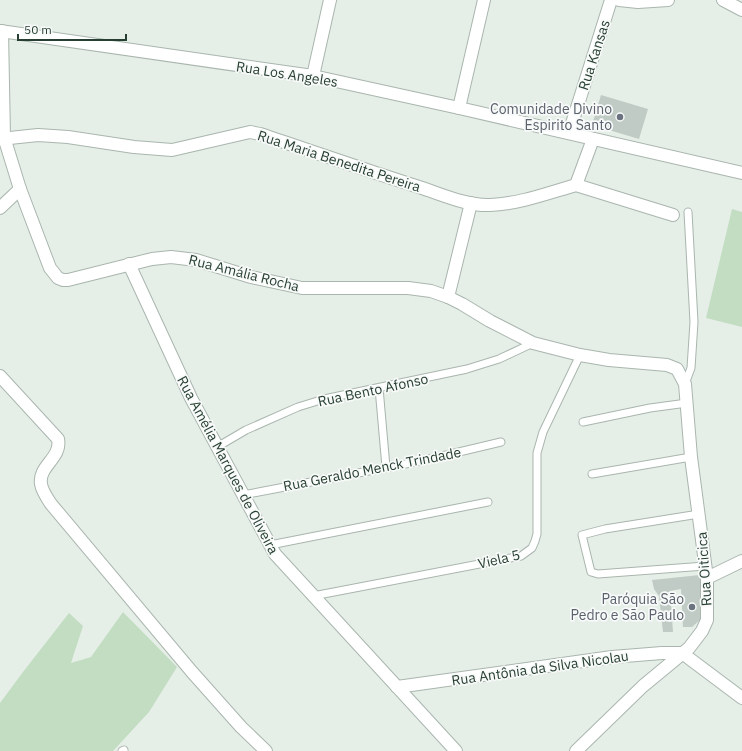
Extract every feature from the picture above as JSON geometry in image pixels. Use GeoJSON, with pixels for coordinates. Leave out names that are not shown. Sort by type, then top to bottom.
{"type":"FeatureCollection","features":[{"type":"Feature","properties":{"kind":"street"},"geometry":{"type":"LineString","coordinates":[[313,76],[330,0]]}},
{"type":"Feature","properties":{"kind":"street"},"geometry":{"type":"LineString","coordinates":[[459,108],[484,0]]}},
{"type":"Feature","properties":{"kind":"street","name":"Rua Kansas"},"geometry":{"type":"LineString","coordinates":[[569,133],[611,0]]}},
{"type":"Feature","properties":{"kind":"street"},"geometry":{"type":"LineString","coordinates":[[619,0],[638,2],[668,0]]}},
{"type":"Feature","properties":{"kind":"street"},"geometry":{"type":"LineString","coordinates":[[723,0],[742,10]]}},
{"type":"Feature","properties":{"kind":"street","name":"Rua Los Angeles"},"geometry":{"type":"LineString","coordinates":[[1,31],[313,76],[742,173]]}},
{"type":"Feature","properties":{"kind":"street","name":"Rua Amália Rocha"},"geometry":{"type":"LineString","coordinates":[[1,31],[2,138],[50,268],[58,278],[68,280],[129,264],[171,257],[196,260],[251,277],[302,288],[408,288],[431,291],[448,297],[533,343],[580,355],[609,360],[667,365]]}},
{"type":"Feature","properties":{"kind":"street","name":"Rua Maria Benedita Pereira"},"geometry":{"type":"LineString","coordinates":[[2,138],[38,135],[60,136],[134,147],[172,150],[250,132],[260,134],[364,170],[471,203],[488,205],[511,203],[576,185]]}},
{"type":"Feature","properties":{"kind":"street"},"geometry":{"type":"LineString","coordinates":[[593,139],[576,185],[673,215]]}},
{"type":"Feature","properties":{"kind":"street"},"geometry":{"type":"LineString","coordinates":[[0,208],[20,189]]}},
{"type":"Feature","properties":{"kind":"street"},"geometry":{"type":"LineString","coordinates":[[448,297],[471,203]]}},
{"type":"Feature","properties":{"kind":"street","name":"Rua Amélia Marques de Oliveira"},"geometry":{"type":"LineString","coordinates":[[129,264],[191,398],[274,554],[456,751]]}},
{"type":"Feature","properties":{"kind":"street","name":"Rua Oiticica"},"geometry":{"type":"LineString","coordinates":[[576,751],[643,686],[682,654],[697,638],[707,620],[707,578],[691,457],[685,384],[677,369],[667,365]]}},
{"type":"Feature","properties":{"kind":"street"},"geometry":{"type":"LineString","coordinates":[[0,376],[58,439],[59,448],[44,472],[41,480],[41,486],[51,504],[192,672],[241,727],[266,751]]}},
{"type":"Feature","properties":{"kind":"street"},"geometry":{"type":"LineString","coordinates":[[707,578],[742,561]]}},
{"type":"Feature","properties":{"kind":"street","name":"Rua Antônia da Silva Nicolau"},"geometry":{"type":"LineString","coordinates":[[397,687],[612,658],[662,653],[682,654]]}},
{"type":"Feature","properties":{"kind":"street"},"geometry":{"type":"LineString","coordinates":[[682,654],[742,698]]}},
{"type":"Feature","properties":{"kind":"lane"},"geometry":{"type":"LineString","coordinates":[[685,384],[691,368],[694,322],[688,212]]}},
{"type":"Feature","properties":{"kind":"lane","name":"Rua Bento Afonso"},"geometry":{"type":"LineString","coordinates":[[217,446],[246,430],[298,407],[324,399],[467,369],[499,358],[533,343]]}},
{"type":"Feature","properties":{"kind":"lane","name":"Viela 5"},"geometry":{"type":"LineString","coordinates":[[313,596],[521,556],[532,548],[537,534],[537,453],[543,432],[580,355]]}},
{"type":"Feature","properties":{"kind":"lane"},"geometry":{"type":"LineString","coordinates":[[378,388],[386,467]]}},
{"type":"Feature","properties":{"kind":"lane"},"geometry":{"type":"LineString","coordinates":[[583,422],[650,408],[687,403]]}},
{"type":"Feature","properties":{"kind":"lane","name":"Rua Geraldo Menck Trindade"},"geometry":{"type":"LineString","coordinates":[[243,495],[421,461],[501,442]]}},
{"type":"Feature","properties":{"kind":"lane"},"geometry":{"type":"LineString","coordinates":[[592,474],[691,457]]}},
{"type":"Feature","properties":{"kind":"lane"},"geometry":{"type":"LineString","coordinates":[[270,545],[488,502]]}},
{"type":"Feature","properties":{"kind":"lane"},"geometry":{"type":"LineString","coordinates":[[699,514],[605,529],[582,535],[591,572],[598,574],[705,566]]}},
{"type":"Feature","properties":{"kind":"green space"},"geometry":{"type":"Polygon","coordinates":[[[732,209],[742,212],[742,327],[706,318],[732,209]]]}},
{"type":"Feature","properties":{"kind":"green space"},"geometry":{"type":"Polygon","coordinates":[[[123,612],[177,667],[149,712],[113,751],[0,751],[0,703],[69,613],[83,626],[71,663],[91,657],[123,612]]]}},
{"type":"Feature","properties":{"kind":"building","name":"Comunidade Divino Espirito Santo"},"geometry":{"type":"Polygon","coordinates":[[[601,95],[648,109],[639,139],[592,125],[601,95]]]}},
{"type":"Feature","properties":{"kind":"building","name":"Paróquia São Pedro e São Paulo"},"geometry":{"type":"Polygon","coordinates":[[[700,575],[701,619],[692,627],[683,627],[681,589],[670,591],[673,632],[663,632],[659,596],[654,589],[652,580],[700,575]]]}},
{"type":"Feature","properties":{"kind":"place","name":"Comunidade Divino Espirito Santo"},"geometry":{"type":"Point","coordinates":[620,117]}},
{"type":"Feature","properties":{"kind":"place","name":"Paróquia São Pedro e São Paulo"},"geometry":{"type":"Point","coordinates":[692,607]}}]}
